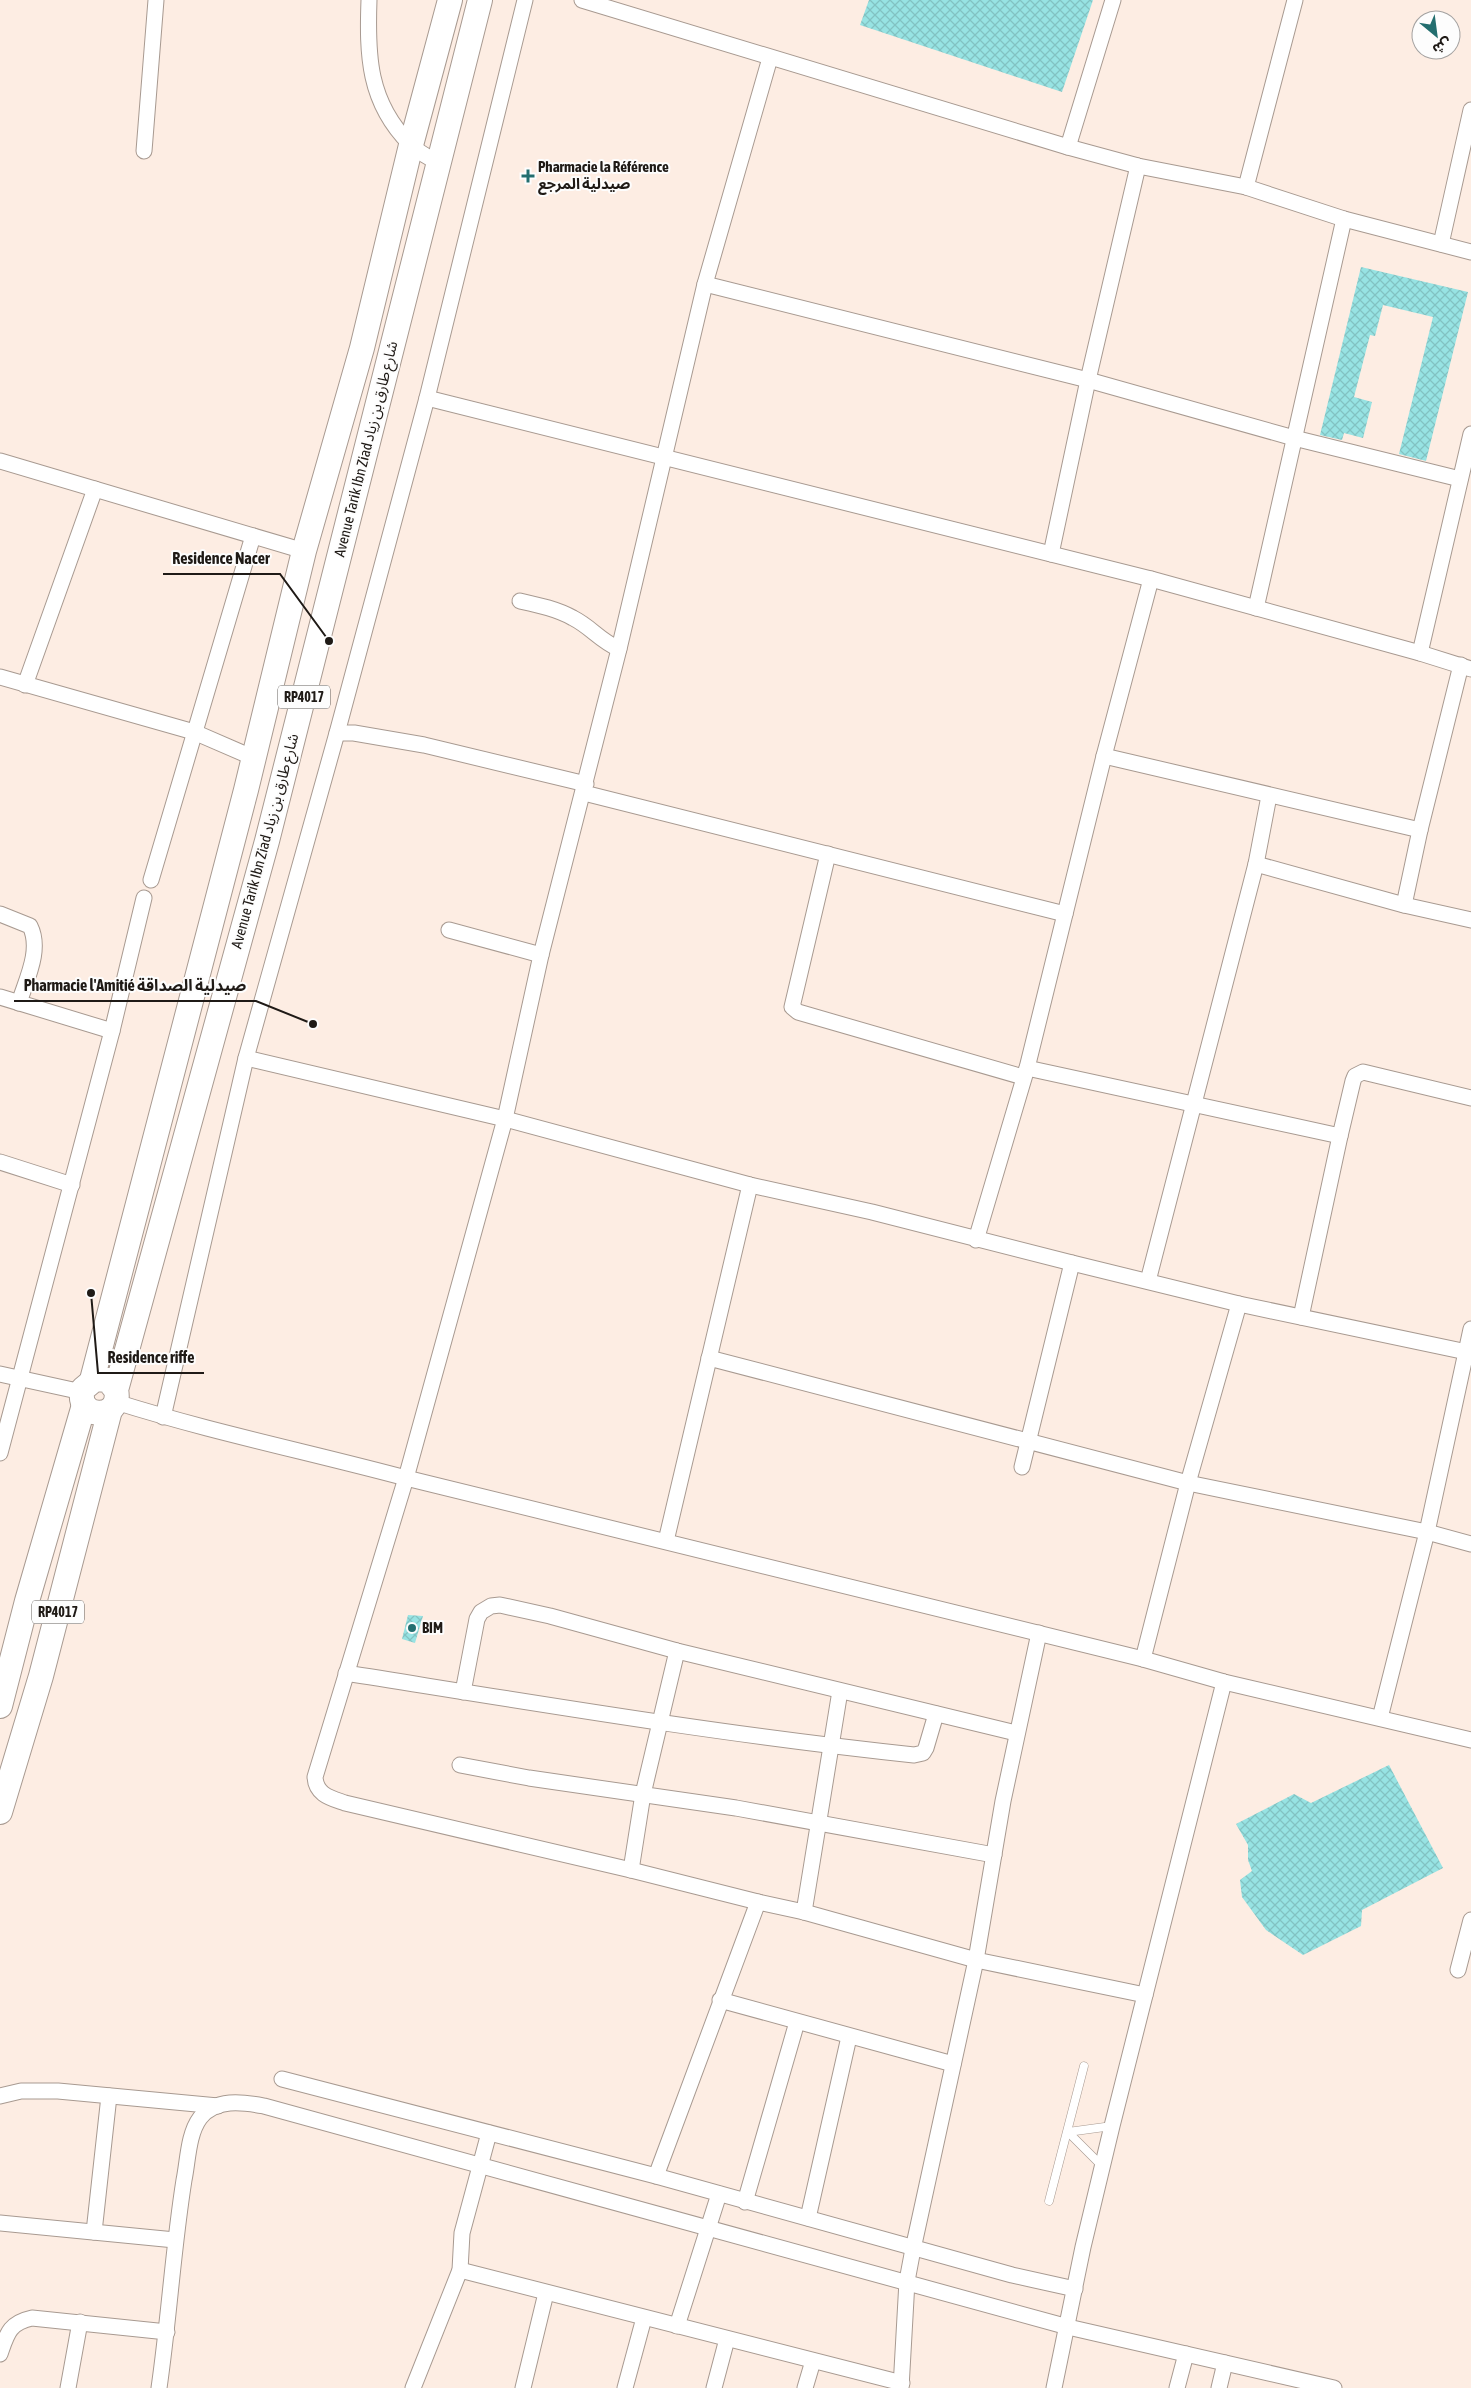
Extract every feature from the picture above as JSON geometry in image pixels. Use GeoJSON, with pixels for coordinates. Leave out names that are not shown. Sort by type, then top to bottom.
{"type":"FeatureCollection","features":[{"type":"Feature","properties":{"kind":"main road","name":"Avenue Tarik Ibn Ziad شارع طارق بن زياد"},"geometry":{"type":"LineString","coordinates":[[0,1706],[27,1601],[86,1392],[254,758],[304,551],[362,348],[410,145],[450,0]]}},
{"type":"Feature","properties":{"kind":"main road","name":"Avenue Tarik Ibn Ziad شارع طارق بن زياد"},"geometry":{"type":"LineString","coordinates":[[0,1812],[41,1676],[274,812],[480,0]]}},
{"type":"Feature","properties":{"kind":"main road"},"geometry":{"type":"LineString","coordinates":[[105,1379],[113,1384],[114,1401],[97,1413],[91,1411],[86,1392],[105,1379]]}},
{"type":"Feature","properties":{"kind":"street"},"geometry":{"type":"LineString","coordinates":[[144,151],[156,0]]}},
{"type":"Feature","properties":{"kind":"street"},"geometry":{"type":"LineString","coordinates":[[369,0],[368,35],[371,74],[379,100],[389,118],[410,145],[438,164]]}},
{"type":"Feature","properties":{"kind":"street"},"geometry":{"type":"LineString","coordinates":[[163,1417],[246,1058],[337,733],[427,398],[525,0]]}},
{"type":"Feature","properties":{"kind":"street"},"geometry":{"type":"LineString","coordinates":[[582,0],[1068,147],[1138,166],[1246,187],[1344,219],[1471,252]]}},
{"type":"Feature","properties":{"kind":"street"},"geometry":{"type":"LineString","coordinates":[[1068,147],[1113,0]]}},
{"type":"Feature","properties":{"kind":"street"},"geometry":{"type":"LineString","coordinates":[[1246,187],[1295,0]]}},
{"type":"Feature","properties":{"kind":"street"},"geometry":{"type":"LineString","coordinates":[[770,58],[705,284],[666,457],[585,789],[541,955],[505,1119],[406,1478],[315,1777],[315,1786],[320,1792],[336,1800],[369,1810],[804,1912],[976,1960],[1145,1995]]}},
{"type":"Feature","properties":{"kind":"street"},"geometry":{"type":"LineString","coordinates":[[1441,244],[1468,136],[1471,110]]}},
{"type":"Feature","properties":{"kind":"street"},"geometry":{"type":"LineString","coordinates":[[1051,554],[1088,380],[1138,166]]}},
{"type":"Feature","properties":{"kind":"street"},"geometry":{"type":"LineString","coordinates":[[1256,608],[1344,219]]}},
{"type":"Feature","properties":{"kind":"street"},"geometry":{"type":"LineString","coordinates":[[705,284],[1088,380],[1294,438],[1460,479]]}},
{"type":"Feature","properties":{"kind":"street"},"geometry":{"type":"LineString","coordinates":[[427,398],[1151,579],[1466,667],[1420,830],[1404,905]]}},
{"type":"Feature","properties":{"kind":"street"},"geometry":{"type":"LineString","coordinates":[[1420,653],[1471,434]]}},
{"type":"Feature","properties":{"kind":"street"},"geometry":{"type":"LineString","coordinates":[[0,461],[304,551]]}},
{"type":"Feature","properties":{"kind":"street"},"geometry":{"type":"LineString","coordinates":[[25,685],[95,489]]}},
{"type":"Feature","properties":{"kind":"street"},"geometry":{"type":"LineString","coordinates":[[151,880],[253,536]]}},
{"type":"Feature","properties":{"kind":"street"},"geometry":{"type":"LineString","coordinates":[[976,1240],[1025,1073],[1104,756],[1151,579]]}},
{"type":"Feature","properties":{"kind":"street"},"geometry":{"type":"LineString","coordinates":[[520,601],[558,611],[574,618],[605,643],[619,649]]}},
{"type":"Feature","properties":{"kind":"street"},"geometry":{"type":"LineString","coordinates":[[0,677],[194,732],[254,758]]}},
{"type":"Feature","properties":{"kind":"street"},"geometry":{"type":"LineString","coordinates":[[337,733],[354,733],[447,749],[585,789],[828,854],[1065,914]]}},
{"type":"Feature","properties":{"kind":"street"},"geometry":{"type":"LineString","coordinates":[[1104,756],[1420,830]]}},
{"type":"Feature","properties":{"kind":"street"},"geometry":{"type":"LineString","coordinates":[[1148,1282],[1196,1104],[1256,864],[1269,796]]}},
{"type":"Feature","properties":{"kind":"street"},"geometry":{"type":"LineString","coordinates":[[828,854],[792,1008],[798,1012],[1025,1073],[1196,1104],[1340,1136]]}},
{"type":"Feature","properties":{"kind":"street"},"geometry":{"type":"LineString","coordinates":[[1256,864],[1404,905],[1471,920]]}},
{"type":"Feature","properties":{"kind":"street"},"geometry":{"type":"LineString","coordinates":[[0,1453],[112,1031],[144,898]]}},
{"type":"Feature","properties":{"kind":"street"},"geometry":{"type":"LineString","coordinates":[[0,914],[30,926],[35,935],[35,952],[19,1003]]}},
{"type":"Feature","properties":{"kind":"street"},"geometry":{"type":"LineString","coordinates":[[449,930],[541,955]]}},
{"type":"Feature","properties":{"kind":"street"},"geometry":{"type":"LineString","coordinates":[[0,997],[112,1031]]}},
{"type":"Feature","properties":{"kind":"street"},"geometry":{"type":"LineString","coordinates":[[246,1058],[505,1119],[750,1185],[872,1212],[976,1240],[1148,1282],[1240,1304],[1468,1352]]}},
{"type":"Feature","properties":{"kind":"street"},"geometry":{"type":"LineString","coordinates":[[1301,1317],[1340,1136],[1355,1076],[1363,1072],[1471,1098]]}},
{"type":"Feature","properties":{"kind":"street"},"geometry":{"type":"LineString","coordinates":[[0,1162],[72,1185]]}},
{"type":"Feature","properties":{"kind":"street"},"geometry":{"type":"LineString","coordinates":[[666,1541],[750,1185]]}},
{"type":"Feature","properties":{"kind":"street"},"geometry":{"type":"LineString","coordinates":[[1022,1467],[1072,1263]]}},
{"type":"Feature","properties":{"kind":"street"},"geometry":{"type":"LineString","coordinates":[[1143,1658],[1188,1483],[1240,1304]]}},
{"type":"Feature","properties":{"kind":"street"},"geometry":{"type":"LineString","coordinates":[[1380,1718],[1427,1532],[1468,1352],[1471,1329]]}},
{"type":"Feature","properties":{"kind":"street"},"geometry":{"type":"LineString","coordinates":[[709,1358],[1188,1483],[1427,1532],[1471,1544]]}},
{"type":"Feature","properties":{"kind":"street"},"geometry":{"type":"LineString","coordinates":[[0,1374],[86,1392]]}},
{"type":"Feature","properties":{"kind":"street"},"geometry":{"type":"LineString","coordinates":[[114,1401],[163,1417],[406,1478],[1143,1658],[1224,1682],[1471,1740]]}},
{"type":"Feature","properties":{"kind":"street"},"geometry":{"type":"LineString","coordinates":[[463,1692],[477,1620],[481,1612],[491,1606],[500,1605],[550,1616],[677,1651],[1016,1733]]}},
{"type":"Feature","properties":{"kind":"street"},"geometry":{"type":"LineString","coordinates":[[460,2270],[812,2361],[901,2386],[907,2281],[976,1960],[1016,1733],[1039,1633]]}},
{"type":"Feature","properties":{"kind":"street"},"geometry":{"type":"LineString","coordinates":[[631,1870],[643,1794],[677,1651]]}},
{"type":"Feature","properties":{"kind":"street"},"geometry":{"type":"LineString","coordinates":[[346,1673],[831,1747],[920,1754],[926,1748],[936,1714]]}},
{"type":"Feature","properties":{"kind":"street"},"geometry":{"type":"LineString","coordinates":[[1054,2388],[1112,2126],[1224,1682]]}},
{"type":"Feature","properties":{"kind":"street"},"geometry":{"type":"LineString","coordinates":[[804,1912],[840,1691]]}},
{"type":"Feature","properties":{"kind":"street"},"geometry":{"type":"LineString","coordinates":[[460,1765],[529,1778],[643,1794],[818,1823],[994,1856]]}},
{"type":"Feature","properties":{"kind":"street"},"geometry":{"type":"LineString","coordinates":[[656,2176],[758,1902]]}},
{"type":"Feature","properties":{"kind":"street"},"geometry":{"type":"LineString","coordinates":[[1458,1970],[1471,1920]]}},
{"type":"Feature","properties":{"kind":"street"},"geometry":{"type":"LineString","coordinates":[[720,2000],[849,2037],[953,2064]]}},
{"type":"Feature","properties":{"kind":"street"},"geometry":{"type":"LineString","coordinates":[[745,2202],[797,2022]]}},
{"type":"Feature","properties":{"kind":"street"},"geometry":{"type":"LineString","coordinates":[[808,2218],[849,2037]]}},
{"type":"Feature","properties":{"kind":"street"},"geometry":{"type":"LineString","coordinates":[[282,2079],[656,2176],[913,2249],[1012,2275],[1075,2289]]}},
{"type":"Feature","properties":{"kind":"street"},"geometry":{"type":"LineString","coordinates":[[0,2096],[21,2090],[58,2090],[218,2106]]}},
{"type":"Feature","properties":{"kind":"street"},"geometry":{"type":"LineString","coordinates":[[94,2232],[109,2096]]}},
{"type":"Feature","properties":{"kind":"street"},"geometry":{"type":"LineString","coordinates":[[159,2388],[167,2332],[175,2240],[190,2146],[196,2126],[206,2112],[218,2106],[238,2102],[264,2106],[709,2229],[907,2281],[1068,2327],[1225,2363],[1257,2368],[1334,2388]]}},
{"type":"Feature","properties":{"kind":"street"},"geometry":{"type":"LineString","coordinates":[[413,2388],[460,2270],[462,2233],[489,2133]]}},
{"type":"Feature","properties":{"kind":"street"},"geometry":{"type":"LineString","coordinates":[[677,2326],[719,2194]]}},
{"type":"Feature","properties":{"kind":"street"},"geometry":{"type":"LineString","coordinates":[[0,2223],[175,2240]]}},
{"type":"Feature","properties":{"kind":"street"},"geometry":{"type":"LineString","coordinates":[[523,2388],[546,2293]]}},
{"type":"Feature","properties":{"kind":"street"},"geometry":{"type":"LineString","coordinates":[[0,2354],[11,2327],[20,2320],[32,2318],[167,2332]]}},
{"type":"Feature","properties":{"kind":"street"},"geometry":{"type":"LineString","coordinates":[[625,2388],[644,2318]]}},
{"type":"Feature","properties":{"kind":"street"},"geometry":{"type":"LineString","coordinates":[[68,2388],[80,2322]]}},
{"type":"Feature","properties":{"kind":"street"},"geometry":{"type":"LineString","coordinates":[[714,2388],[727,2339]]}},
{"type":"Feature","properties":{"kind":"street"},"geometry":{"type":"LineString","coordinates":[[1177,2388],[1186,2354]]}},
{"type":"Feature","properties":{"kind":"street"},"geometry":{"type":"LineString","coordinates":[[805,2388],[812,2361]]}},
{"type":"Feature","properties":{"kind":"street"},"geometry":{"type":"LineString","coordinates":[[1219,2388],[1225,2363]]}},
{"type":"Feature","properties":{"kind":"lane"},"geometry":{"type":"LineString","coordinates":[[1049,2201],[1084,2066]]}},
{"type":"Feature","properties":{"kind":"lane"},"geometry":{"type":"LineString","coordinates":[[1068,2132],[1112,2126]]}},
{"type":"Feature","properties":{"kind":"lane"},"geometry":{"type":"LineString","coordinates":[[1068,2132],[1103,2166]]}},
{"type":"Feature","properties":{"kind":"building"},"geometry":{"type":"Polygon","coordinates":[[[869,0],[1093,0],[1062,92],[860,25],[869,0]]]}},
{"type":"Feature","properties":{"kind":"building"},"geometry":{"type":"Polygon","coordinates":[[[1361,267],[1468,292],[1426,461],[1399,454],[1433,317],[1383,305],[1375,336],[1370,335],[1354,397],[1372,402],[1363,438],[1344,433],[1342,440],[1320,435],[1361,267]]]}},
{"type":"Feature","properties":{"kind":"building","name":"BIM"},"geometry":{"type":"Polygon","coordinates":[[[408,1615],[423,1616],[415,1643],[402,1639],[408,1615]]]}},
{"type":"Feature","properties":{"kind":"building"},"geometry":{"type":"Polygon","coordinates":[[[1389,1765],[1443,1868],[1362,1910],[1361,1926],[1303,1955],[1266,1930],[1242,1897],[1240,1880],[1252,1871],[1248,1860],[1248,1845],[1236,1824],[1294,1794],[1311,1803],[1389,1765]]]}},
{"type":"Feature","properties":{"kind":"place","name":"Pharmacie la Référence صيدلية المرجع"},"geometry":{"type":"Point","coordinates":[528,176]}},
{"type":"Feature","properties":{"kind":"place","name":"Residence Nacer"},"geometry":{"type":"Point","coordinates":[329,641]}},
{"type":"Feature","properties":{"kind":"place","name":"Pharmacie l'Amitié صيدلية الصداقة"},"geometry":{"type":"Point","coordinates":[313,1024]}},
{"type":"Feature","properties":{"kind":"place","name":"Residence riffe"},"geometry":{"type":"Point","coordinates":[91,1293]}},
{"type":"Feature","properties":{"kind":"place","name":"BIM"},"geometry":{"type":"Point","coordinates":[412,1628]}}]}
